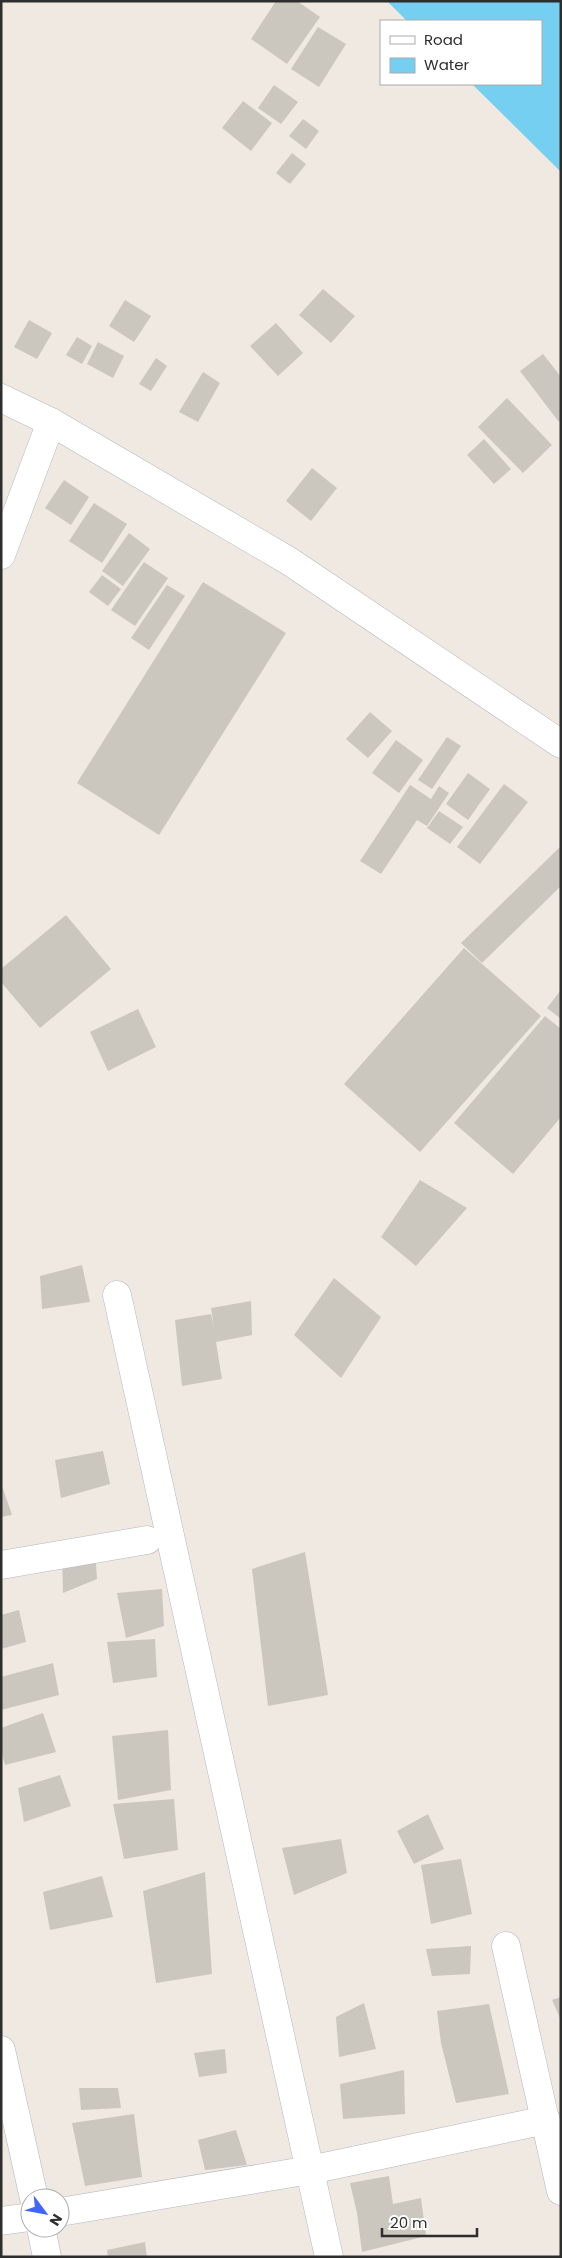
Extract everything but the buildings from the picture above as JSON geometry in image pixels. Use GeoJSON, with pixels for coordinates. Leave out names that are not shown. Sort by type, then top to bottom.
{"type":"FeatureCollection","features":[{"type":"Feature","properties":{"kind":"street"},"geometry":{"type":"LineString","coordinates":[[1,398],[51,422],[289,561],[561,744]]}},
{"type":"Feature","properties":{"kind":"street"},"geometry":{"type":"LineString","coordinates":[[1,555],[51,422]]}},
{"type":"Feature","properties":{"kind":"street"},"geometry":{"type":"LineString","coordinates":[[117,1294],[329,2257]]}},
{"type":"Feature","properties":{"kind":"street"},"geometry":{"type":"LineString","coordinates":[[1,1565],[146,1540]]}},
{"type":"Feature","properties":{"kind":"street"},"geometry":{"type":"LineString","coordinates":[[506,1946],[561,2191]]}},
{"type":"Feature","properties":{"kind":"street"},"geometry":{"type":"LineString","coordinates":[[1,2050],[32,2188]]}},
{"type":"Feature","properties":{"kind":"street"},"geometry":{"type":"LineString","coordinates":[[70,2210],[310,2170],[546,2120]]}},
{"type":"Feature","properties":{"kind":"street"},"geometry":{"type":"LineString","coordinates":[[1,2221],[20,2218]]}},
{"type":"Feature","properties":{"kind":"street"},"geometry":{"type":"LineString","coordinates":[[43,2238],[47,2257]]}},
{"type":"Feature","properties":{"kind":"water"},"geometry":{"type":"Polygon","coordinates":[[[387,1],[561,1],[561,172],[473,85],[542,85],[542,20],[406,20],[387,1]]]}}]}
